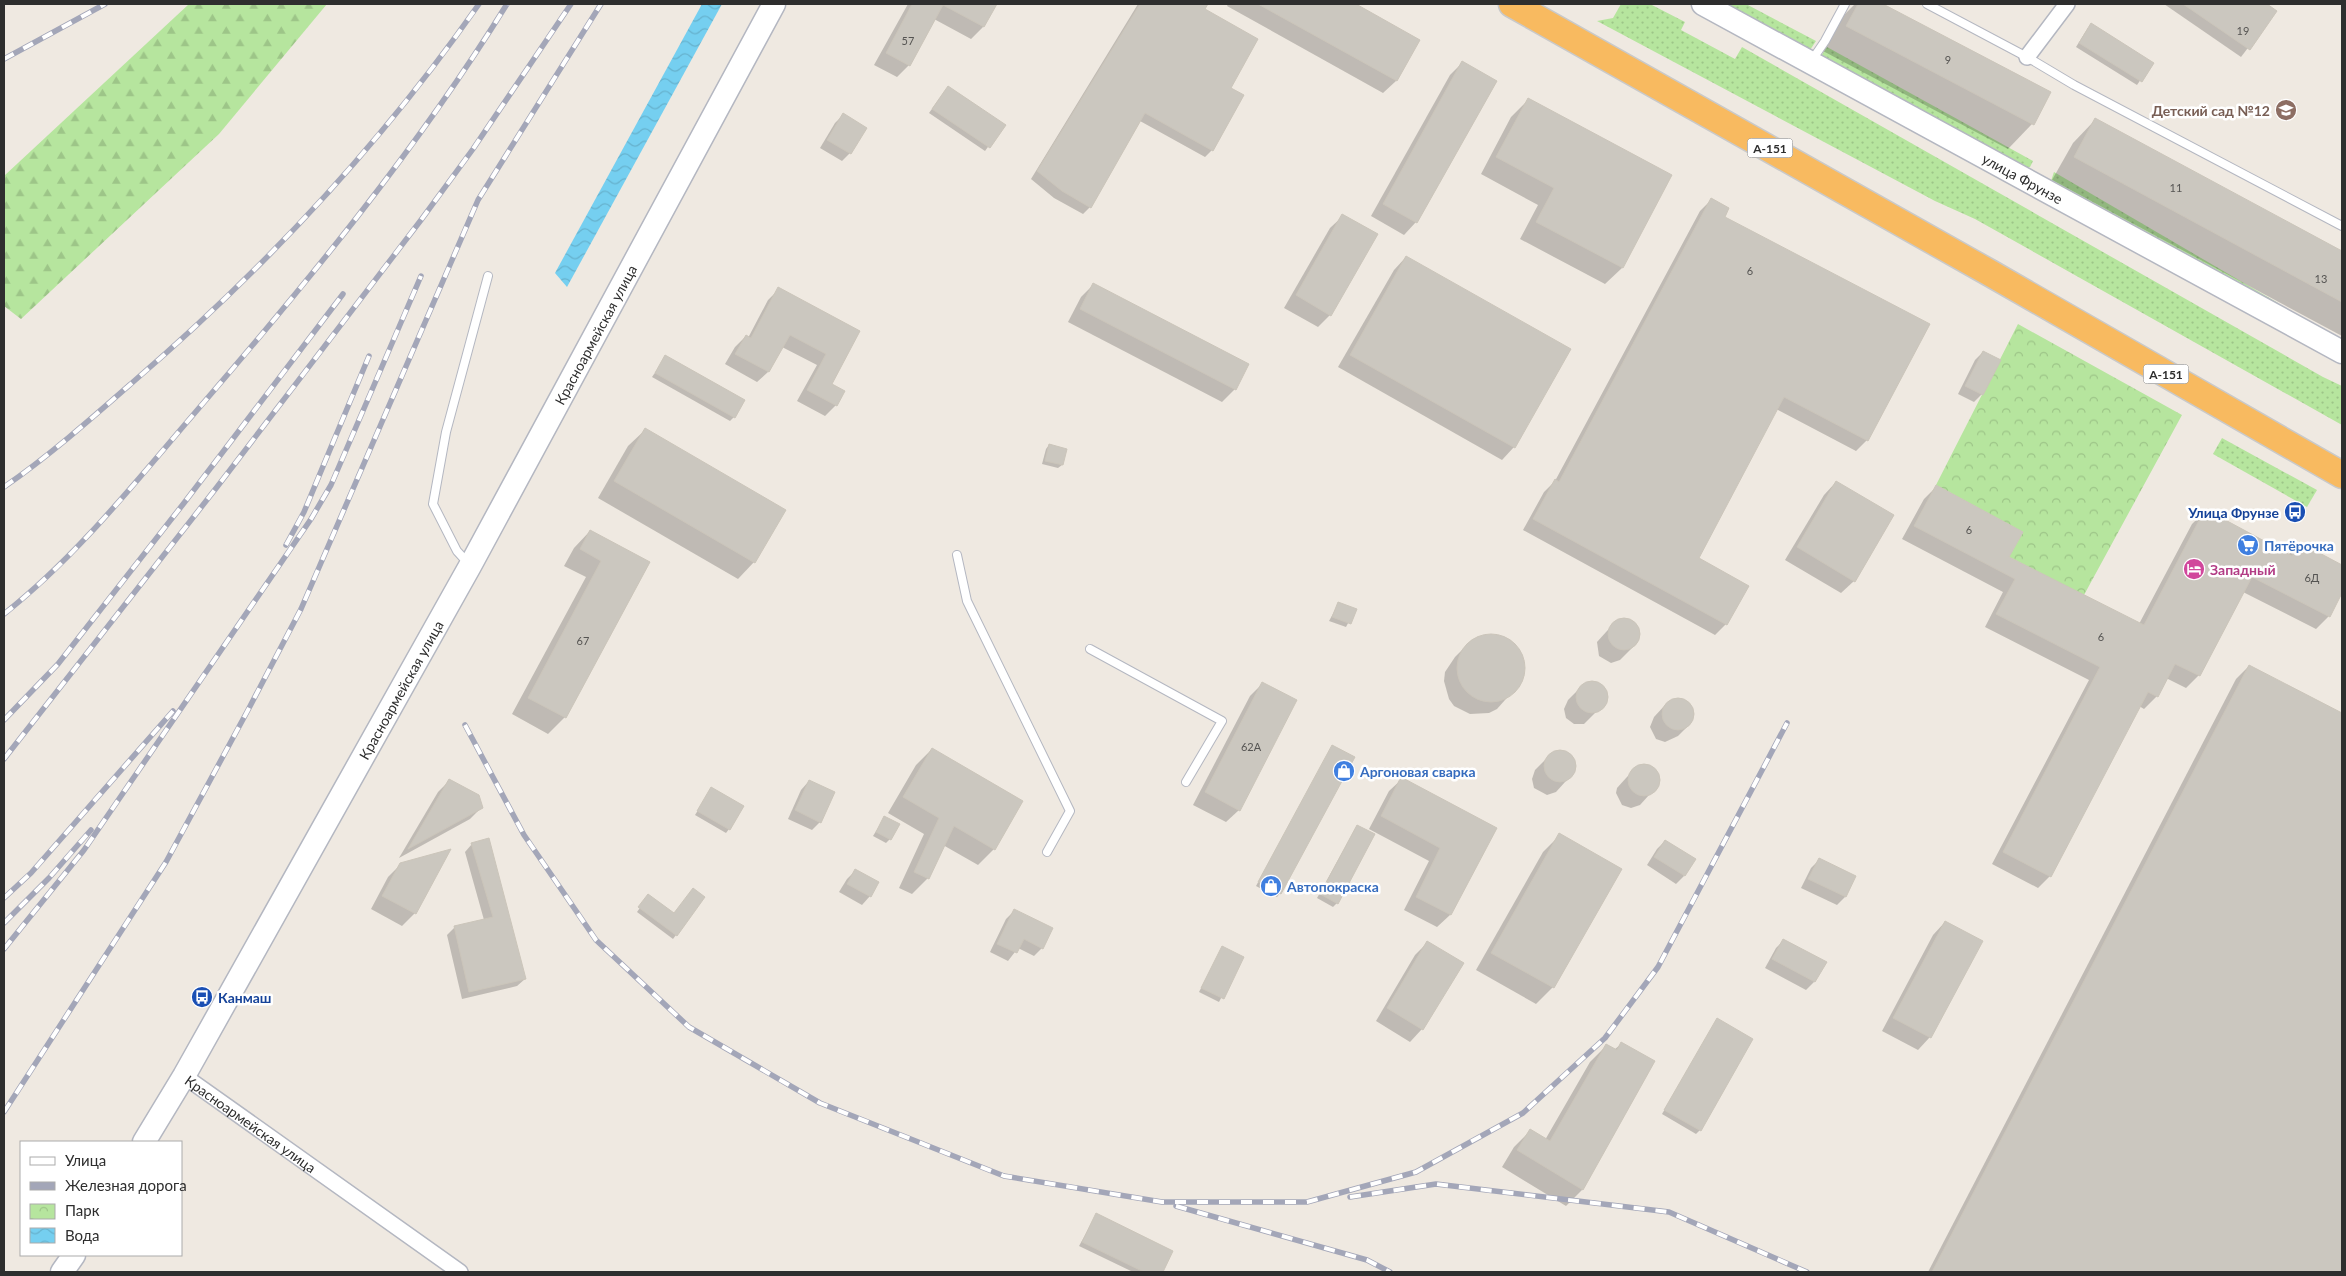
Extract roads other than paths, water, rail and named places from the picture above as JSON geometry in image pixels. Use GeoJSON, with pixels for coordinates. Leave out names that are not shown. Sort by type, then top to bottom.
{"type":"FeatureCollection","features":[{"type":"Feature","properties":{"kind":"highway","name":"А-151"},"geometry":{"type":"LineString","coordinates":[[1512,4],[1550,23],[2342,475]]}},
{"type":"Feature","properties":{"kind":"main road","name":"Красноармейская улица"},"geometry":{"type":"LineString","coordinates":[[184,1076],[470,566],[774,4]]}},
{"type":"Feature","properties":{"kind":"main road","name":"улица Фрунзе"},"geometry":{"type":"LineString","coordinates":[[1703,4],[2342,352]]}},
{"type":"Feature","properties":{"kind":"main road"},"geometry":{"type":"LineString","coordinates":[[145,1141],[184,1076]]}},
{"type":"Feature","properties":{"kind":"main road"},"geometry":{"type":"LineString","coordinates":[[62,1272],[73,1256]]}},
{"type":"Feature","properties":{"kind":"street"},"geometry":{"type":"LineString","coordinates":[[2027,57],[2067,4]]}},
{"type":"Feature","properties":{"kind":"street","name":"Красноармейская улица"},"geometry":{"type":"LineString","coordinates":[[184,1076],[460,1272]]}},
{"type":"Feature","properties":{"kind":"lane"},"geometry":{"type":"LineString","coordinates":[[1810,63],[1825,41],[1845,4]]}},
{"type":"Feature","properties":{"kind":"lane"},"geometry":{"type":"LineString","coordinates":[[1927,4],[2027,57],[2074,85],[2342,226]]}},
{"type":"Feature","properties":{"kind":"lane"},"geometry":{"type":"LineString","coordinates":[[470,566],[457,551],[433,504],[446,432],[488,276]]}},
{"type":"Feature","properties":{"kind":"lane"},"geometry":{"type":"LineString","coordinates":[[957,555],[967,601],[1070,810],[1047,852]]}},
{"type":"Feature","properties":{"kind":"lane"},"geometry":{"type":"LineString","coordinates":[[1090,648],[1222,721],[1186,782]]}},
{"type":"Feature","properties":{"kind":"water"},"geometry":{"type":"Polygon","coordinates":[[[702,4],[722,4],[567,287],[555,273],[702,4]]]}},
{"type":"Feature","properties":{"kind":"railway"},"geometry":{"type":"LineString","coordinates":[[4,59],[105,4]]}},
{"type":"Feature","properties":{"kind":"railway"},"geometry":{"type":"LineString","coordinates":[[4,487],[54,450],[181,340],[273,251],[318,204],[402,107],[479,4]]}},
{"type":"Feature","properties":{"kind":"railway"},"geometry":{"type":"LineString","coordinates":[[4,614],[55,569],[103,519],[277,316],[358,216],[397,164],[435,112],[507,4]]}},
{"type":"Feature","properties":{"kind":"railway"},"geometry":{"type":"LineString","coordinates":[[4,759],[217,487],[421,220],[473,149],[571,4]]}},
{"type":"Feature","properties":{"kind":"railway"},"geometry":{"type":"LineString","coordinates":[[4,1112],[166,862],[248,710],[301,609],[478,200],[601,4]]}},
{"type":"Feature","properties":{"kind":"railway"},"geometry":{"type":"LineString","coordinates":[[4,949],[84,850],[311,519],[331,485],[421,276]]}},
{"type":"Feature","properties":{"kind":"railway"},"geometry":{"type":"LineString","coordinates":[[4,720],[58,664],[184,503],[343,294]]}},
{"type":"Feature","properties":{"kind":"railway"},"geometry":{"type":"LineString","coordinates":[[286,545],[304,512],[369,356]]}},
{"type":"Feature","properties":{"kind":"railway"},"geometry":{"type":"LineString","coordinates":[[4,898],[31,873],[173,711]]}},
{"type":"Feature","properties":{"kind":"railway"},"geometry":{"type":"LineString","coordinates":[[465,725],[524,835],[596,940],[689,1027],[820,1103],[1004,1176],[1162,1202],[1307,1202],[1416,1172],[1523,1113],[1605,1038],[1658,967],[1787,723]]}},
{"type":"Feature","properties":{"kind":"railway"},"geometry":{"type":"LineString","coordinates":[[4,923],[49,878],[91,830]]}},
{"type":"Feature","properties":{"kind":"railway"},"geometry":{"type":"LineString","coordinates":[[1350,1197],[1436,1184],[1669,1212],[1807,1272]]}},
{"type":"Feature","properties":{"kind":"railway"},"geometry":{"type":"LineString","coordinates":[[1176,1206],[1367,1260],[1390,1272]]}},
{"type":"Feature","properties":{"kind":"place","name":"Детский сад №12"},"geometry":{"type":"Point","coordinates":[2286,110]}},
{"type":"Feature","properties":{"kind":"place","name":"Улица Фрунзе"},"geometry":{"type":"Point","coordinates":[2295,512]}},
{"type":"Feature","properties":{"kind":"place","name":"Пятёрочка"},"geometry":{"type":"Point","coordinates":[2248,545]}},
{"type":"Feature","properties":{"kind":"place","name":"Западный"},"geometry":{"type":"Point","coordinates":[2194,569]}},
{"type":"Feature","properties":{"kind":"place","name":"Аргоновая сварка"},"geometry":{"type":"Point","coordinates":[1344,771]}},
{"type":"Feature","properties":{"kind":"place","name":"Автопокраска"},"geometry":{"type":"Point","coordinates":[1271,886]}},
{"type":"Feature","properties":{"kind":"place","name":"Канмаш"},"geometry":{"type":"Point","coordinates":[202,997]}}]}
